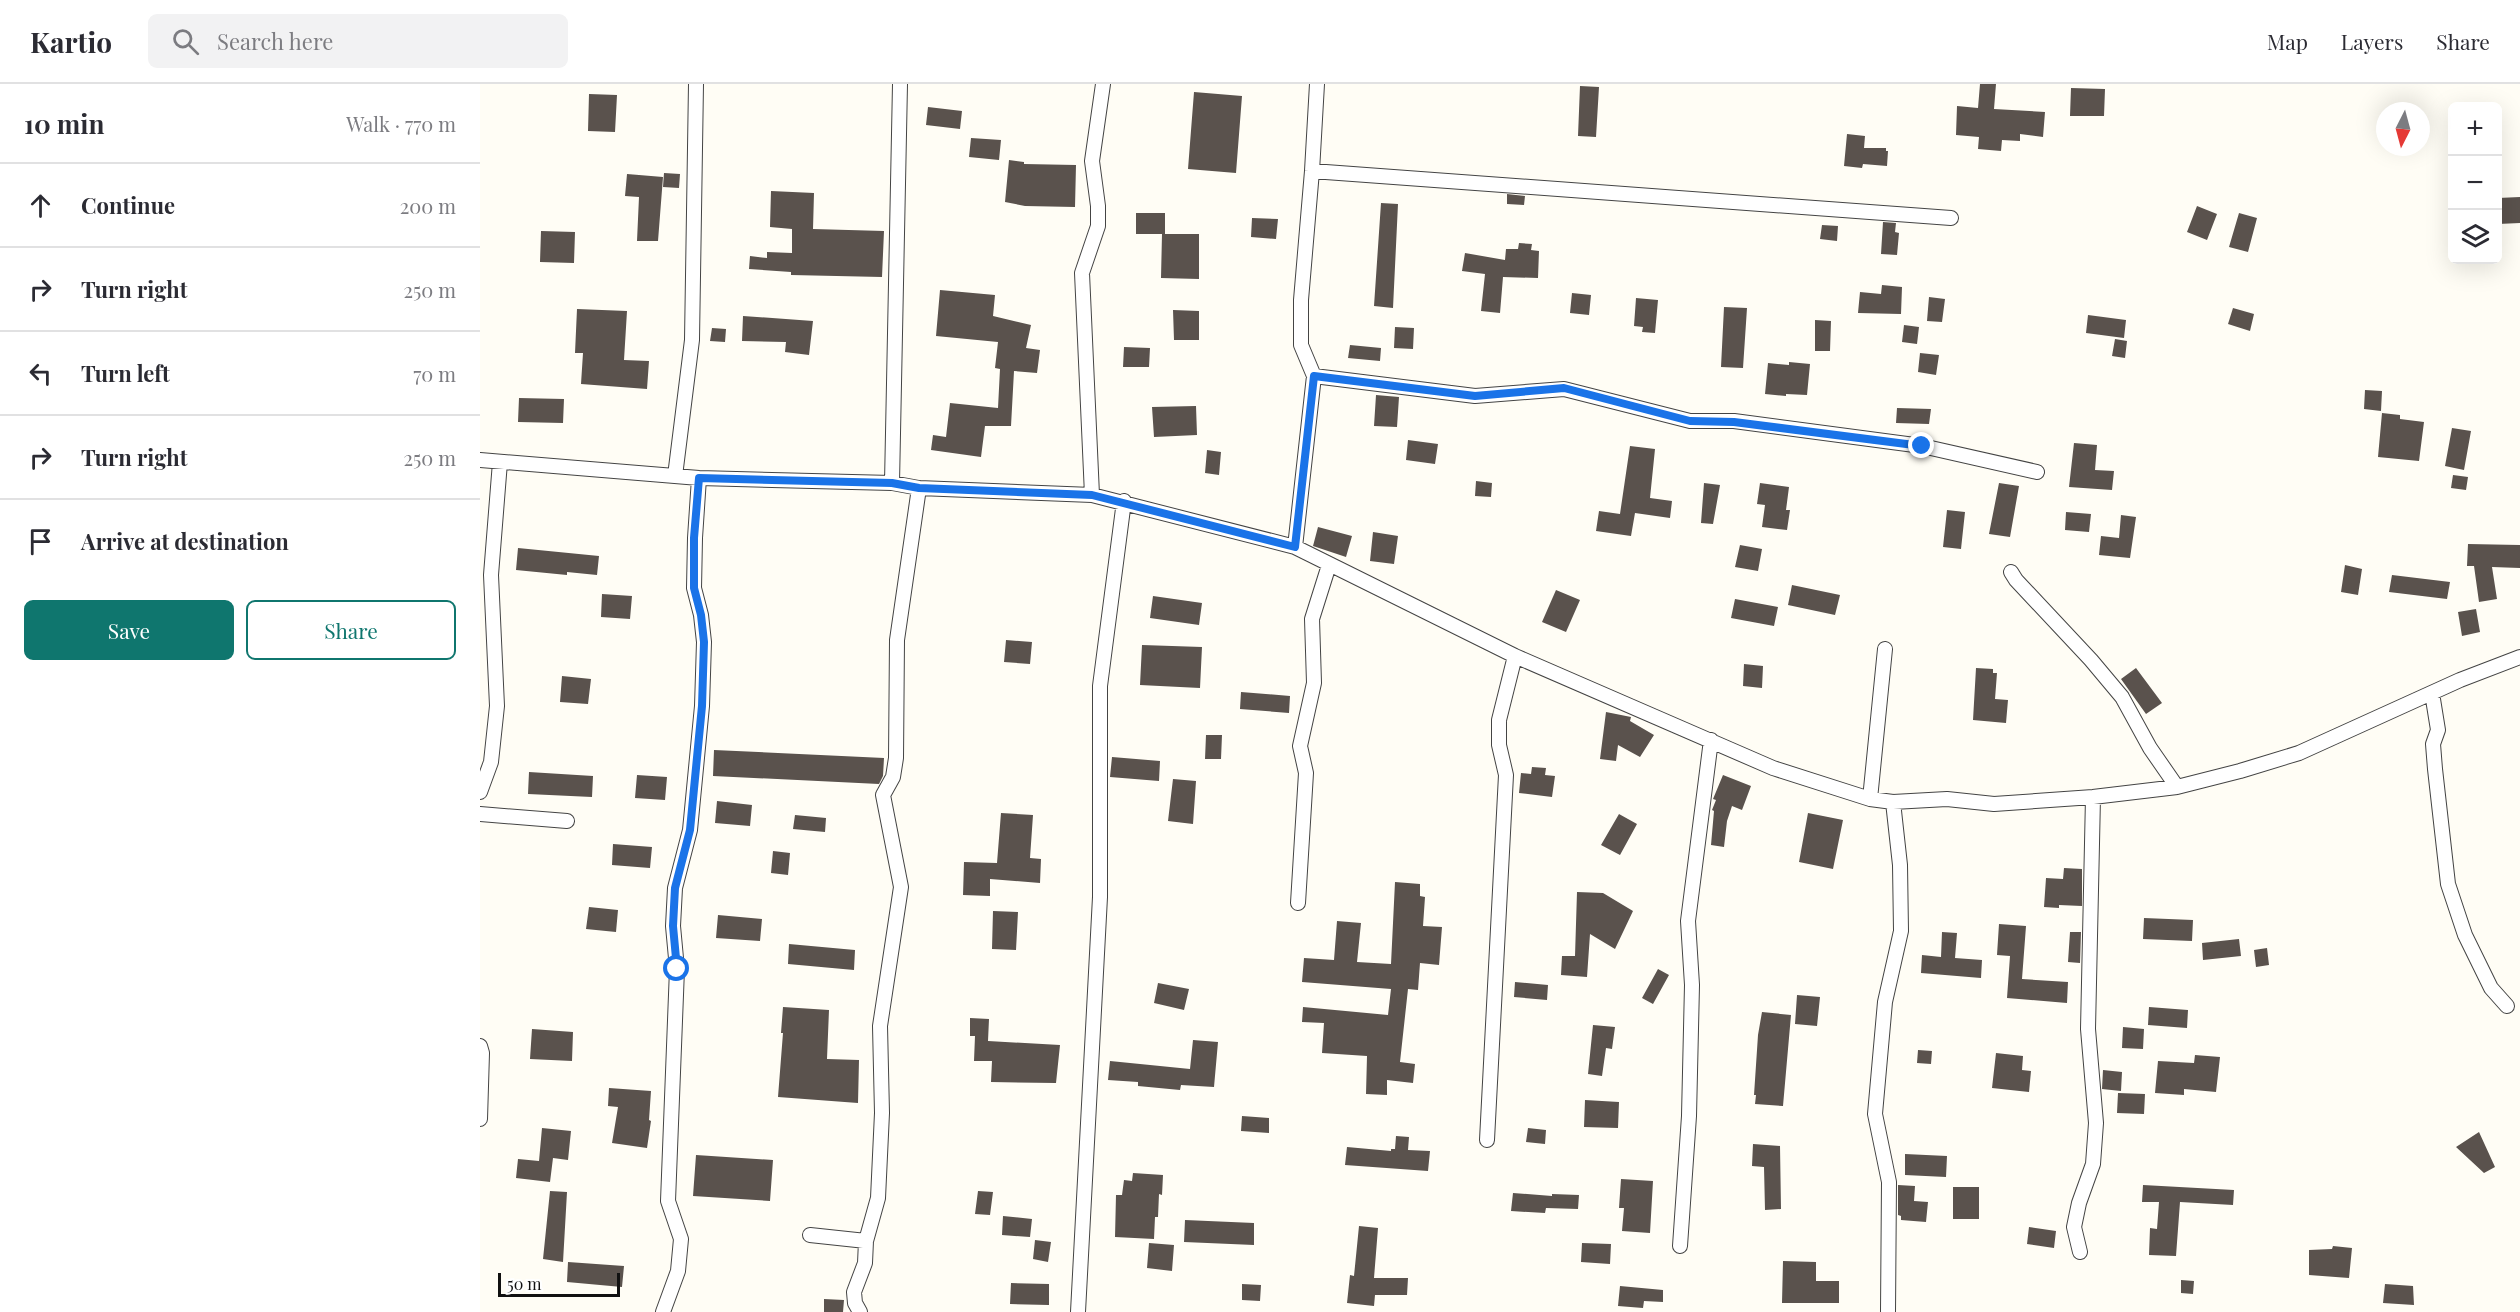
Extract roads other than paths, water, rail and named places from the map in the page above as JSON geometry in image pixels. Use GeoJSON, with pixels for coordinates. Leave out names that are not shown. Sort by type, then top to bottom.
{"type":"FeatureCollection","features":[{"type":"Feature","properties":{"kind":"street"},"geometry":{"type":"LineString","coordinates":[[675,476],[692,340],[696,84]]}},
{"type":"Feature","properties":{"kind":"street"},"geometry":{"type":"LineString","coordinates":[[892,483],[900,84]]}},
{"type":"Feature","properties":{"kind":"street"},"geometry":{"type":"LineString","coordinates":[[1092,495],[1082,273],[1098,226],[1098,206],[1092,161],[1103,84]]}},
{"type":"Feature","properties":{"kind":"street"},"geometry":{"type":"LineString","coordinates":[[1295,547],[1314,376],[1301,345],[1301,300],[1317,84]]}},
{"type":"Feature","properties":{"kind":"street"},"geometry":{"type":"LineString","coordinates":[[1312,171],[1951,218]]}},
{"type":"Feature","properties":{"kind":"street"},"geometry":{"type":"LineString","coordinates":[[1314,376],[1475,396],[1564,388],[1690,421],[1734,422],[1922,446],[2037,471]]}},
{"type":"Feature","properties":{"kind":"street"},"geometry":{"type":"LineString","coordinates":[[480,460],[699,478],[892,483],[919,488],[1092,495],[1124,501],[1295,547],[1515,656],[1773,768],[1870,799],[1893,802],[1947,799],[1994,804],[2093,797],[2177,787],[2299,753],[2432,693],[2520,657]]}},
{"type":"Feature","properties":{"kind":"street"},"geometry":{"type":"LineString","coordinates":[[480,792],[491,762],[497,706],[491,575],[500,462]]}},
{"type":"Feature","properties":{"kind":"street"},"geometry":{"type":"LineString","coordinates":[[663,1312],[678,1271],[681,1239],[668,1201],[677,969],[673,926],[675,888],[690,830],[702,706],[704,642],[701,615],[694,588],[694,538],[699,478]]}},
{"type":"Feature","properties":{"kind":"street"},"geometry":{"type":"LineString","coordinates":[[860,1312],[855,1303],[854,1293],[865,1263],[866,1240],[878,1198],[882,1113],[880,1026],[901,886],[883,795],[893,777],[896,758],[897,640],[919,488]]}},
{"type":"Feature","properties":{"kind":"street"},"geometry":{"type":"LineString","coordinates":[[1078,1312],[1100,897],[1101,686],[1124,501]]}},
{"type":"Feature","properties":{"kind":"street"},"geometry":{"type":"LineString","coordinates":[[1298,903],[1306,773],[1300,746],[1314,683],[1312,619],[1329,565]]}},
{"type":"Feature","properties":{"kind":"street"},"geometry":{"type":"LineString","coordinates":[[2011,572],[2122,696],[2150,748],[2177,787]]}},
{"type":"Feature","properties":{"kind":"street"},"geometry":{"type":"LineString","coordinates":[[1870,799],[1885,650]]}},
{"type":"Feature","properties":{"kind":"street"},"geometry":{"type":"LineString","coordinates":[[1487,1140],[1506,775],[1499,745],[1499,720],[1515,656]]}},
{"type":"Feature","properties":{"kind":"street"},"geometry":{"type":"LineString","coordinates":[[2432,693],[2438,730],[2433,744],[2435,769],[2448,884],[2465,935],[2491,988],[2507,1006]]}},
{"type":"Feature","properties":{"kind":"street"},"geometry":{"type":"LineString","coordinates":[[1680,1246],[1689,1116],[1692,985],[1688,921],[1711,740]]}},
{"type":"Feature","properties":{"kind":"street"},"geometry":{"type":"LineString","coordinates":[[2080,1252],[2074,1227],[2092,1164],[2096,1123],[2088,1029],[2093,797]]}},
{"type":"Feature","properties":{"kind":"street"},"geometry":{"type":"LineString","coordinates":[[1888,1312],[1889,1182],[1875,1114],[1885,1002],[1901,931],[1900,865],[1893,802]]}},
{"type":"Feature","properties":{"kind":"street"},"geometry":{"type":"LineString","coordinates":[[480,814],[567,821]]}},
{"type":"Feature","properties":{"kind":"street"},"geometry":{"type":"LineString","coordinates":[[480,1046],[482,1053],[480,1119]]}},
{"type":"Feature","properties":{"kind":"street"},"geometry":{"type":"LineString","coordinates":[[810,1236],[866,1240]]}}]}
